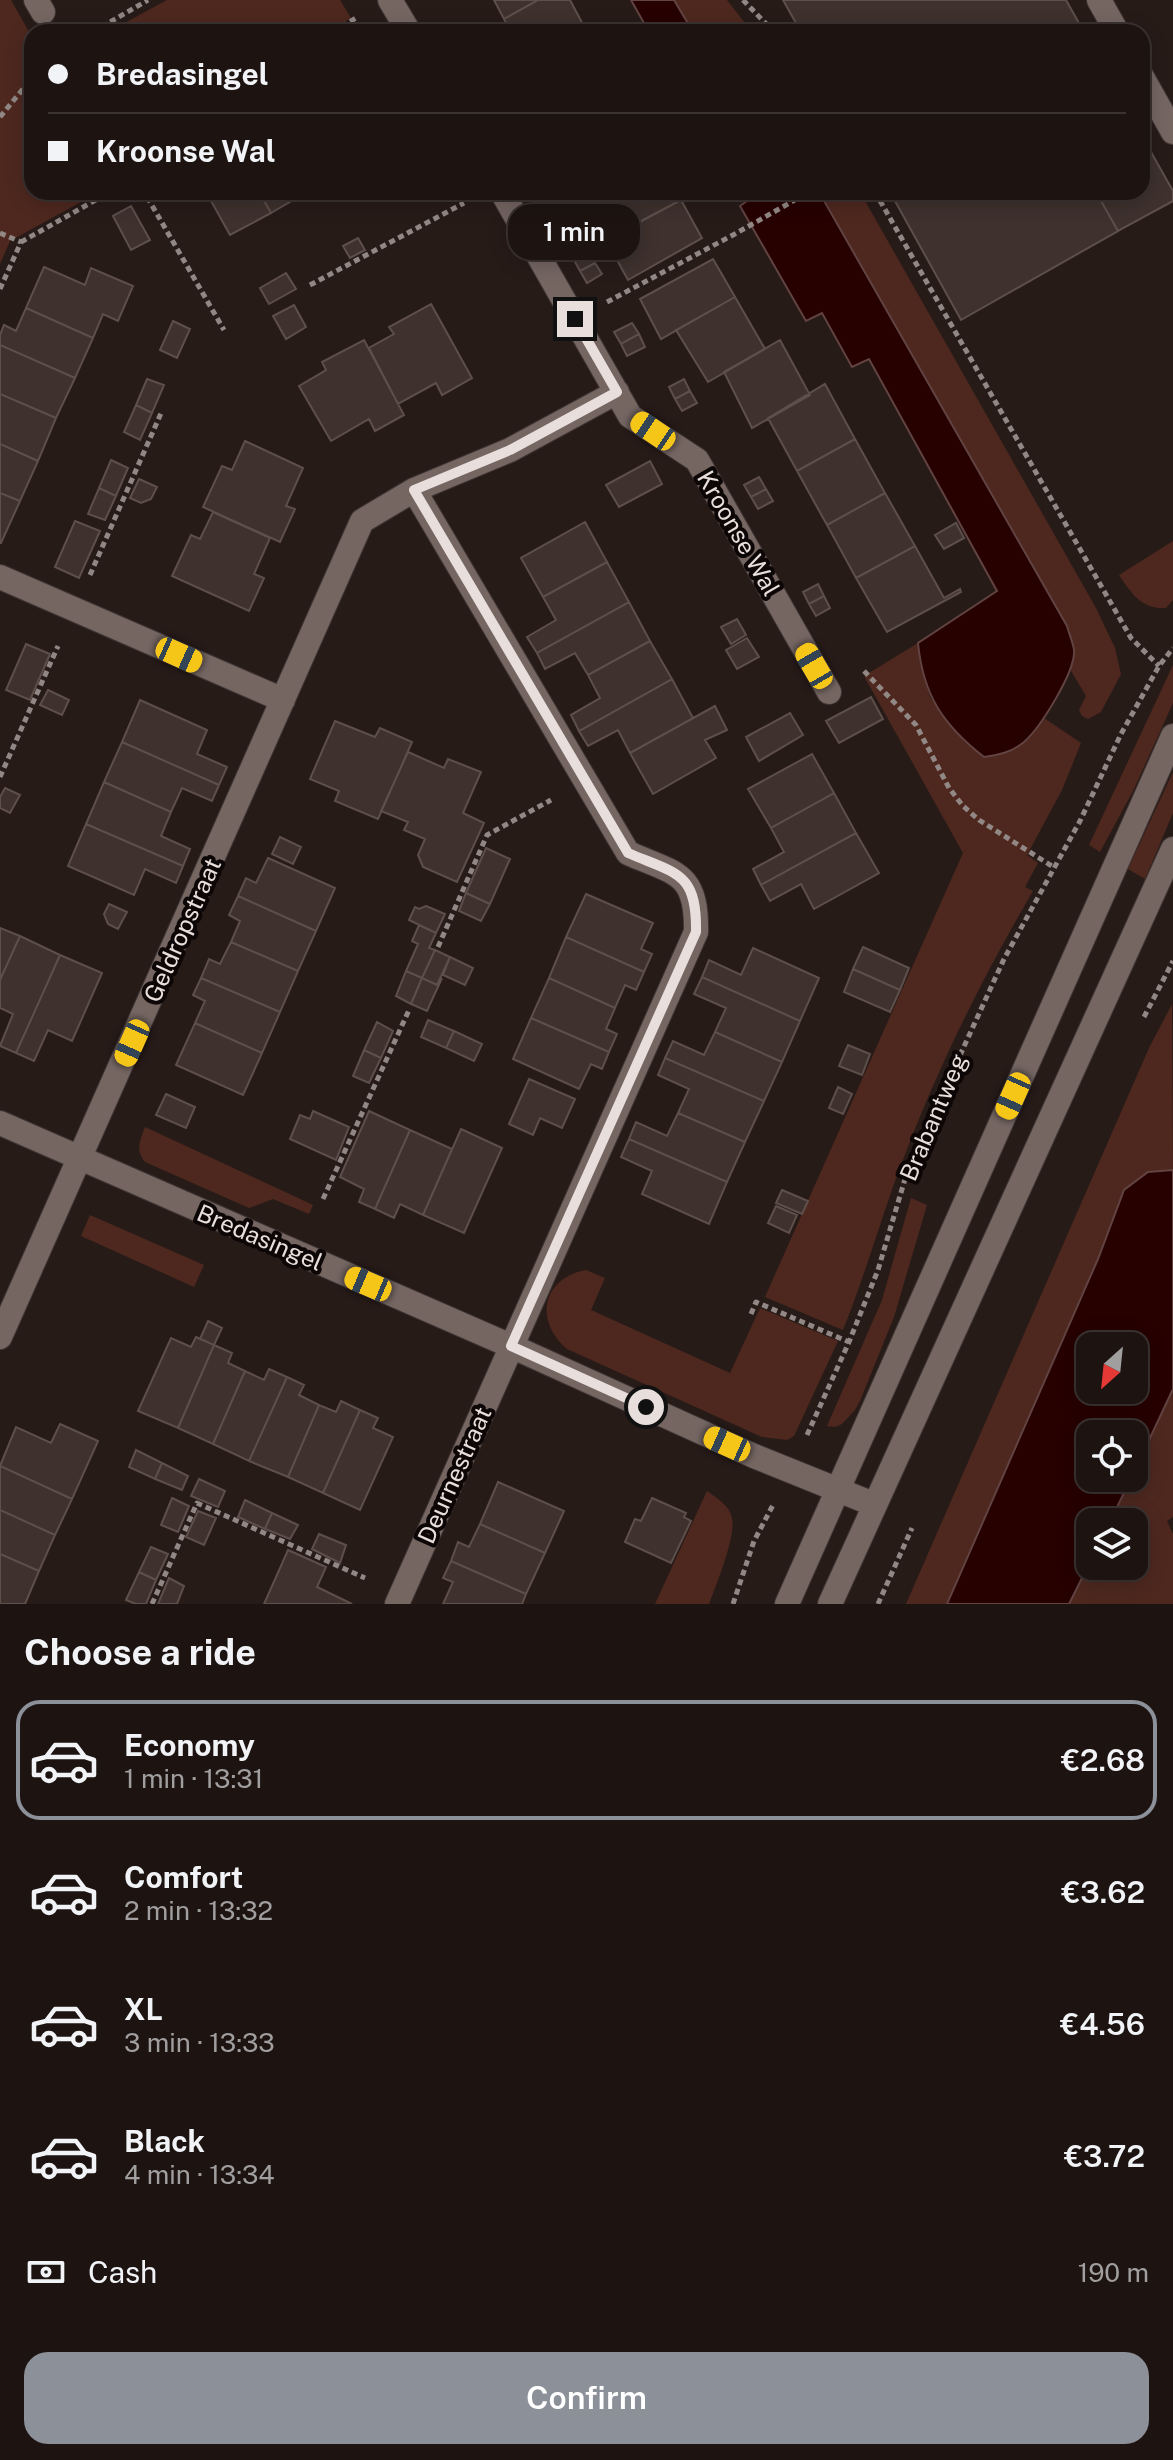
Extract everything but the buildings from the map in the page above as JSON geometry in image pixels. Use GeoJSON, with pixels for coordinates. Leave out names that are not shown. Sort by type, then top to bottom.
{"type":"FeatureCollection","features":[{"type":"Feature","properties":{"kind":"street"},"geometry":{"type":"LineString","coordinates":[[390,0],[404,24]]}},
{"type":"Feature","properties":{"kind":"street"},"geometry":{"type":"LineString","coordinates":[[1099,0],[1112,24]]}},
{"type":"Feature","properties":{"kind":"street"},"geometry":{"type":"LineString","coordinates":[[1150,91],[1173,132]]}},
{"type":"Feature","properties":{"kind":"street","name":"Kroonse Wal"},"geometry":{"type":"LineString","coordinates":[[507,200],[630,416],[697,460],[829,692]]}},
{"type":"Feature","properties":{"kind":"street","name":"Geldropstraat"},"geometry":{"type":"LineString","coordinates":[[81,1159],[362,521],[414,490],[510,450],[617,392]]}},
{"type":"Feature","properties":{"kind":"street"},"geometry":{"type":"LineString","coordinates":[[414,490],[628,853],[683,878],[696,904],[696,932],[511,1346]]}},
{"type":"Feature","properties":{"kind":"street"},"geometry":{"type":"LineString","coordinates":[[0,577],[283,700]]}},
{"type":"Feature","properties":{"kind":"street"},"geometry":{"type":"LineString","coordinates":[[787,1604],[1173,736]]}},
{"type":"Feature","properties":{"kind":"street"},"geometry":{"type":"LineString","coordinates":[[830,1604],[1173,849]]}},
{"type":"Feature","properties":{"kind":"street","name":"Bredasingel"},"geometry":{"type":"LineString","coordinates":[[0,1123],[790,1471],[873,1504]]}},
{"type":"Feature","properties":{"kind":"street"},"geometry":{"type":"LineString","coordinates":[[0,1337],[81,1159]]}},
{"type":"Feature","properties":{"kind":"street","name":"Deurnestraat"},"geometry":{"type":"LineString","coordinates":[[399,1600],[511,1346]]}},
{"type":"Feature","properties":{"kind":"path"},"geometry":{"type":"LineString","coordinates":[[107,24],[148,0]]}},
{"type":"Feature","properties":{"kind":"path"},"geometry":{"type":"LineString","coordinates":[[743,0],[766,24]]}},
{"type":"Feature","properties":{"kind":"path"},"geometry":{"type":"LineString","coordinates":[[0,117],[24,88]]}},
{"type":"Feature","properties":{"kind":"path"},"geometry":{"type":"LineString","coordinates":[[0,289],[21,242],[96,200]]}},
{"type":"Feature","properties":{"kind":"path"},"geometry":{"type":"LineString","coordinates":[[149,200],[224,330]]}},
{"type":"Feature","properties":{"kind":"path"},"geometry":{"type":"LineString","coordinates":[[310,285],[470,200]]}},
{"type":"Feature","properties":{"kind":"path"},"geometry":{"type":"LineString","coordinates":[[575,319],[795,200]]}},
{"type":"Feature","properties":{"kind":"path"},"geometry":{"type":"LineString","coordinates":[[880,200],[1131,638],[1159,666]]}},
{"type":"Feature","properties":{"kind":"path"},"geometry":{"type":"LineString","coordinates":[[0,233],[21,242]]}},
{"type":"Feature","properties":{"kind":"path","name":"Brabantweg"},"geometry":{"type":"LineString","coordinates":[[733,1604],[754,1541],[790,1471],[878,1270],[908,1169],[1004,959],[1055,868],[1121,734],[1159,666],[1173,648]]}},
{"type":"Feature","properties":{"kind":"path"},"geometry":{"type":"LineString","coordinates":[[829,692],[865,671],[916,725],[949,788],[963,806],[979,820],[1055,868]]}},
{"type":"Feature","properties":{"kind":"path"},"geometry":{"type":"LineString","coordinates":[[438,947],[487,835],[585,781]]}},
{"type":"Feature","properties":{"kind":"path"},"geometry":{"type":"LineString","coordinates":[[323,1199],[409,1010]]}},
{"type":"Feature","properties":{"kind":"path"},"geometry":{"type":"LineString","coordinates":[[751,1314],[756,1302],[849,1342]]}},
{"type":"Feature","properties":{"kind":"path"},"geometry":{"type":"LineString","coordinates":[[152,1604],[197,1503],[399,1600]]}},
{"type":"Feature","properties":{"kind":"shaded area"},"geometry":{"type":"Polygon","coordinates":[[[0,0],[11,0],[25,24],[24,200],[84,200],[10,241],[0,264],[0,0]]]}},
{"type":"Feature","properties":{"kind":"shaded area"},"geometry":{"type":"Polygon","coordinates":[[[167,0],[340,0],[351,18],[341,24],[123,24],[167,0]]]}},
{"type":"Feature","properties":{"kind":"shaded area"},"geometry":{"type":"Polygon","coordinates":[[[631,0],[674,0],[688,24],[644,24],[631,0]]]}},
{"type":"Feature","properties":{"kind":"shaded area"},"geometry":{"type":"Polygon","coordinates":[[[674,0],[727,0],[746,24],[688,24],[674,0]]]}},
{"type":"Feature","properties":{"kind":"shaded area"},"geometry":{"type":"Polygon","coordinates":[[[824,200],[865,200],[1096,608],[1115,648],[1121,674],[1101,712],[1088,719],[1079,710],[1086,696],[1070,669],[1074,652],[1067,626],[824,200]]]}},
{"type":"Feature","properties":{"kind":"shaded area"},"geometry":{"type":"Polygon","coordinates":[[[824,200],[1067,626],[1074,650],[1063,685],[1031,735],[1010,751],[984,757],[946,721],[930,693],[918,643],[997,591],[869,359],[852,367],[822,313],[806,321],[740,206],[747,201],[824,200]]]}},
{"type":"Feature","properties":{"kind":"shaded area"},"geometry":{"type":"Polygon","coordinates":[[[1173,541],[1173,600],[1166,608],[1150,606],[1133,594],[1119,575],[1173,541]]]}},
{"type":"Feature","properties":{"kind":"shaded area"},"geometry":{"type":"Polygon","coordinates":[[[918,643],[930,697],[966,743],[1003,754],[1024,742],[1044,718],[1081,743],[1062,790],[1027,855],[1038,863],[1025,887],[1033,891],[979,988],[932,1089],[896,1178],[843,1330],[765,1297],[963,853],[864,676],[918,643]]]}},
{"type":"Feature","properties":{"kind":"shaded area"},"geometry":{"type":"Polygon","coordinates":[[[1173,665],[1173,703],[1133,791],[1100,852],[1089,845],[1173,665]]]}},
{"type":"Feature","properties":{"kind":"shaded area"},"geometry":{"type":"Polygon","coordinates":[[[1173,772],[1173,813],[1145,879],[1128,869],[1173,772]]]}},
{"type":"Feature","properties":{"kind":"shaded area"},"geometry":{"type":"Polygon","coordinates":[[[1172,1004],[1173,1170],[1148,1172],[1124,1190],[1098,1259],[947,1604],[906,1604],[1149,1048],[1172,1004]]]}},
{"type":"Feature","properties":{"kind":"shaded area"},"geometry":{"type":"Polygon","coordinates":[[[145,1127],[313,1205],[309,1214],[273,1199],[249,1208],[145,1162],[139,1149],[145,1127]]]}},
{"type":"Feature","properties":{"kind":"shaded area"},"geometry":{"type":"Polygon","coordinates":[[[1173,1170],[1173,1389],[1148,1442],[1148,1420],[1076,1420],[1076,1492],[1124,1492],[1117,1508],[1076,1508],[1076,1580],[1081,1580],[1069,1604],[947,1604],[1098,1259],[1124,1190],[1148,1172],[1173,1170]]]}},
{"type":"Feature","properties":{"kind":"shaded area"},"geometry":{"type":"Polygon","coordinates":[[[911,1198],[927,1205],[894,1317],[855,1410],[842,1424],[827,1426],[882,1300],[911,1198]]]}},
{"type":"Feature","properties":{"kind":"shaded area"},"geometry":{"type":"Polygon","coordinates":[[[90,1215],[204,1265],[194,1287],[81,1236],[90,1215]]]}},
{"type":"Feature","properties":{"kind":"shaded area"},"geometry":{"type":"Polygon","coordinates":[[[586,1270],[605,1278],[591,1310],[730,1373],[760,1308],[838,1341],[794,1436],[787,1440],[762,1437],[567,1349],[550,1326],[548,1302],[560,1282],[586,1270]]]}},
{"type":"Feature","properties":{"kind":"shaded area"},"geometry":{"type":"Polygon","coordinates":[[[1173,1389],[1173,1517],[1167,1521],[1173,1534],[1173,1604],[1069,1604],[1081,1580],[1148,1580],[1148,1508],[1117,1508],[1124,1492],[1148,1492],[1148,1442],[1173,1389]]]}},
{"type":"Feature","properties":{"kind":"shaded area"},"geometry":{"type":"Polygon","coordinates":[[[707,1491],[729,1510],[732,1518],[725,1561],[709,1604],[655,1604],[707,1491]]]}},
{"type":"Feature","properties":{"kind":"route"},"geometry":{"type":"LineString","coordinates":[[575,319],[617,392],[510,450],[414,490],[628,853],[683,878],[696,904],[696,932],[511,1346],[646,1407]]}}]}
